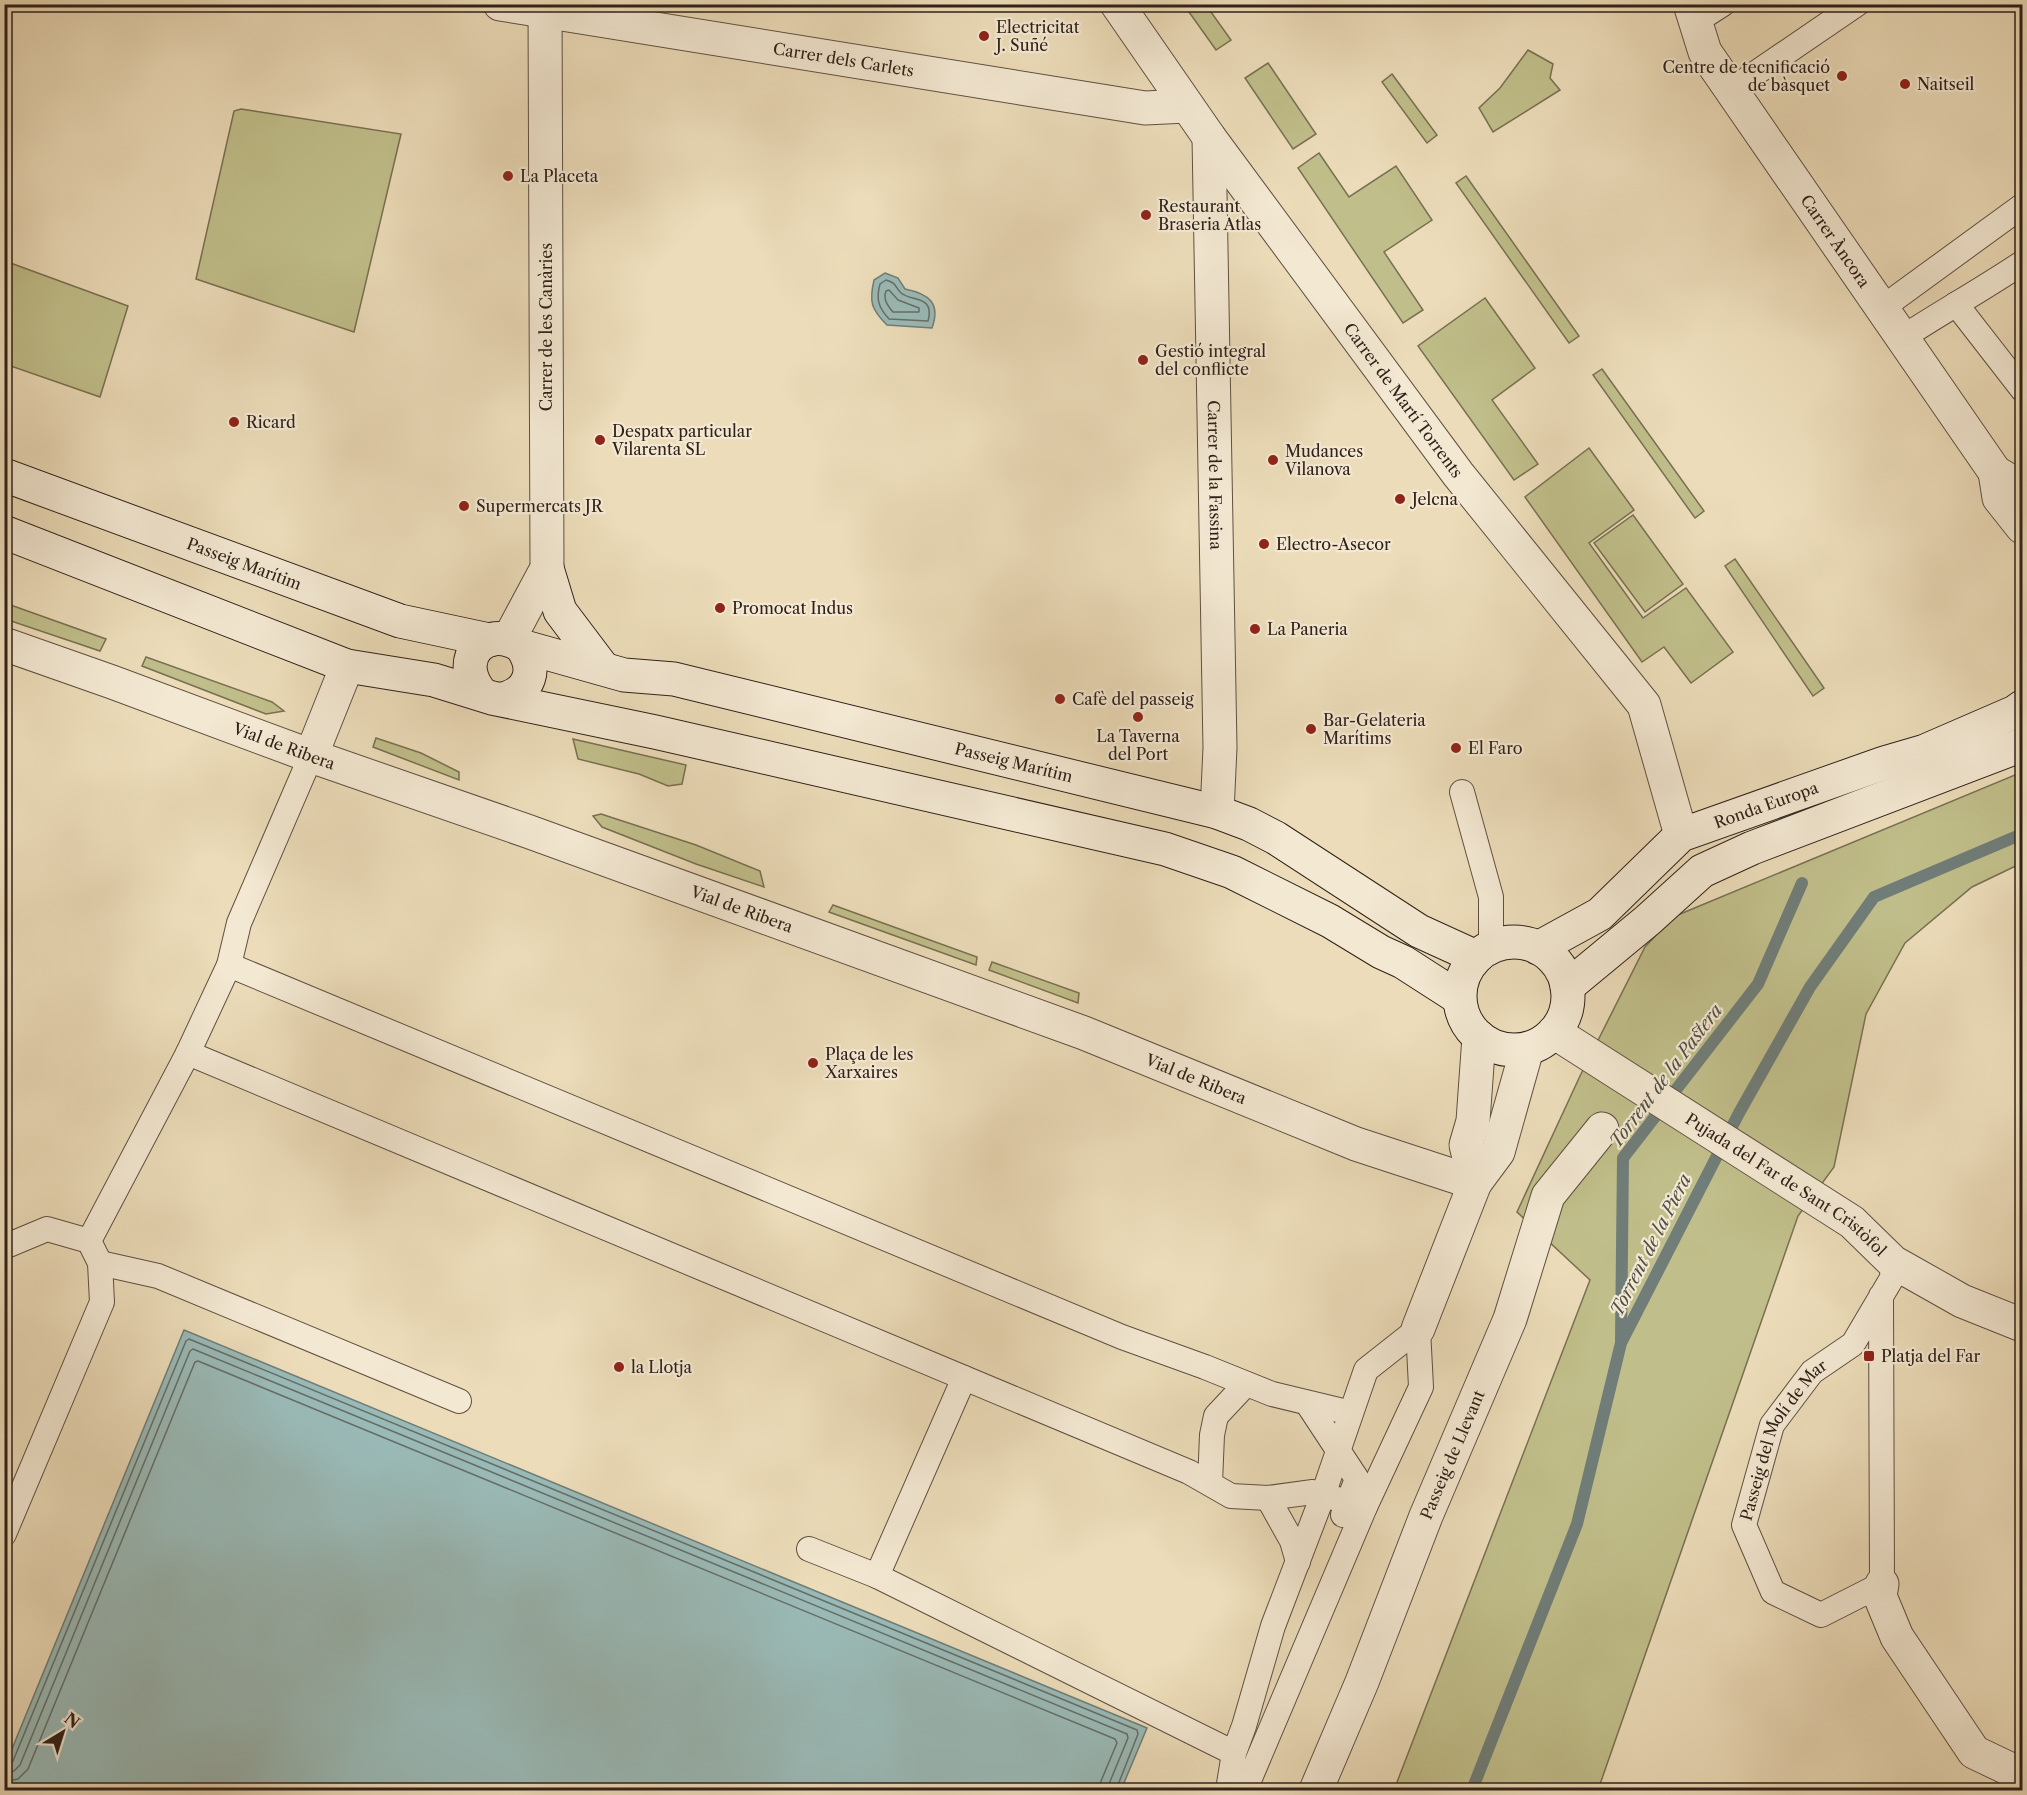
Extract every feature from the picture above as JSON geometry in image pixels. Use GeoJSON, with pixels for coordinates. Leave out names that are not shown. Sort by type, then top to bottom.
{"type":"FeatureCollection","features":[{"type":"Feature","properties":{"kind":"street","name":"Carrer dels Carlets"},"geometry":{"type":"LineString","coordinates":[[500,4],[545,8],[1145,108],[1187,106]]}},
{"type":"Feature","properties":{"kind":"street","name":"Carrer de Martí Torrents"},"geometry":{"type":"LineString","coordinates":[[1118,4],[1209,137],[1458,474],[1644,705],[1682,835]]}},
{"type":"Feature","properties":{"kind":"street","name":"Carrer de les Canàries"},"geometry":{"type":"LineString","coordinates":[[506,642],[547,568],[545,8]]}},
{"type":"Feature","properties":{"kind":"street","name":"Carrer Àncora"},"geometry":{"type":"LineString","coordinates":[[1692,13],[1706,52],[1731,90],[1902,338],[2009,480],[1999,498],[2022,527]]}},
{"type":"Feature","properties":{"kind":"street","name":"Carrer de la Fassina"},"geometry":{"type":"LineString","coordinates":[[1209,137],[1220,748],[1217,812]]}},
{"type":"Feature","properties":{"kind":"street","name":"Passeig Marítim"},"geometry":{"type":"LineString","coordinates":[[4,475],[400,621],[506,642],[624,675],[674,679],[1217,812],[1249,824],[1276,838],[1419,932],[1483,952]]}},
{"type":"Feature","properties":{"kind":"street"},"geometry":{"type":"LineString","coordinates":[[4,532],[347,666],[434,680],[492,696],[1165,849],[1232,872],[1329,921],[1403,962],[1459,998]]}},
{"type":"Feature","properties":{"kind":"street"},"geometry":{"type":"LineString","coordinates":[[547,568],[560,611],[603,668]]}},
{"type":"Feature","properties":{"kind":"street"},"geometry":{"type":"LineString","coordinates":[[506,642],[527,654],[530,664],[527,683],[520,691],[492,696],[473,684],[469,673],[470,660],[475,650],[506,642]]}},
{"type":"Feature","properties":{"kind":"street","name":"Vial de Ribera"},"geometry":{"type":"LineString","coordinates":[[4,644],[1084,1033],[1356,1144],[1475,1184]]}},
{"type":"Feature","properties":{"kind":"street"},"geometry":{"type":"LineString","coordinates":[[310,756],[347,666]]}},
{"type":"Feature","properties":{"kind":"street","name":"Ronda Europa"},"geometry":{"type":"LineString","coordinates":[[1538,948],[1600,914],[1682,835],[1874,766],[1925,751],[2022,707]]}},
{"type":"Feature","properties":{"kind":"street"},"geometry":{"type":"LineString","coordinates":[[1567,987],[1702,871],[1752,848],[2022,745]]}},
{"type":"Feature","properties":{"kind":"street"},"geometry":{"type":"LineString","coordinates":[[1418,1329],[1475,1184],[1498,1152],[1540,1040],[1562,1020],[1568,1001],[1567,987],[1558,966],[1552,957],[1538,948],[1510,942],[1483,952],[1462,978],[1459,998],[1465,1019],[1479,1037],[1504,1049],[1540,1040]]}},
{"type":"Feature","properties":{"kind":"street"},"geometry":{"type":"LineString","coordinates":[[1475,1184],[1466,1145],[1473,1121],[1479,1037]]}},
{"type":"Feature","properties":{"kind":"street","name":"Pujada del Far de Sant Cristòfol"},"geometry":{"type":"LineString","coordinates":[[1540,1040],[1628,1080],[1852,1222],[1893,1262],[1962,1301],[2022,1326]]}},
{"type":"Feature","properties":{"kind":"street","name":"Passeig de Llevant"},"geometry":{"type":"LineString","coordinates":[[1316,1791],[1362,1682],[1426,1516],[1510,1319],[1548,1196],[1602,1129]]}},
{"type":"Feature","properties":{"kind":"street","name":"Passeig del Molí de Mar"},"geometry":{"type":"LineString","coordinates":[[1882,1584],[1880,1596],[1897,1637],[1974,1752],[2022,1775]]}},
{"type":"Feature","properties":{"kind":"lane"},"geometry":{"type":"LineString","coordinates":[[1692,13],[1724,4]]}},
{"type":"Feature","properties":{"kind":"lane"},"geometry":{"type":"LineString","coordinates":[[1731,90],[1857,4]]}},
{"type":"Feature","properties":{"kind":"lane"},"geometry":{"type":"LineString","coordinates":[[1882,308],[2022,206]]}},
{"type":"Feature","properties":{"kind":"lane"},"geometry":{"type":"LineString","coordinates":[[1902,338],[1976,294],[2022,263]]}},
{"type":"Feature","properties":{"kind":"lane"},"geometry":{"type":"LineString","coordinates":[[1956,304],[2022,389]]}},
{"type":"Feature","properties":{"kind":"lane"},"geometry":{"type":"LineString","coordinates":[[89,1241],[188,1053],[229,965],[239,923],[310,756]]}},
{"type":"Feature","properties":{"kind":"lane"},"geometry":{"type":"LineString","coordinates":[[1462,792],[1491,897],[1483,952]]}},
{"type":"Feature","properties":{"kind":"lane"},"geometry":{"type":"LineString","coordinates":[[229,965],[1111,1332],[1272,1394],[1351,1413]]}},
{"type":"Feature","properties":{"kind":"lane"},"geometry":{"type":"LineString","coordinates":[[188,1053],[1189,1472],[1231,1496],[1268,1498],[1313,1492],[1357,1504]]}},
{"type":"Feature","properties":{"kind":"lane"},"geometry":{"type":"LineString","coordinates":[[4,1247],[47,1229],[89,1241],[100,1263],[102,1302],[4,1534]]}},
{"type":"Feature","properties":{"kind":"lane","name":"Passeig del Molí de Mar"},"geometry":{"type":"LineString","coordinates":[[1881,1296],[1882,1584],[1821,1615],[1773,1592],[1744,1525],[1772,1425],[1812,1372],[1853,1344],[1881,1296],[1892,1278],[1893,1262]]}},
{"type":"Feature","properties":{"kind":"lane"},"geometry":{"type":"LineString","coordinates":[[100,1263],[158,1276],[459,1401]]}},
{"type":"Feature","properties":{"kind":"lane"},"geometry":{"type":"LineString","coordinates":[[1228,1791],[1234,1754],[1273,1626],[1323,1495],[1366,1370],[1418,1329]]}},
{"type":"Feature","properties":{"kind":"lane"},"geometry":{"type":"LineString","coordinates":[[1245,1791],[1320,1613],[1315,1583],[1421,1387],[1418,1329]]}},
{"type":"Feature","properties":{"kind":"lane"},"geometry":{"type":"LineString","coordinates":[[877,1576],[964,1378]]}},
{"type":"Feature","properties":{"kind":"lane"},"geometry":{"type":"LineString","coordinates":[[1210,1483],[1212,1435],[1216,1416],[1246,1383]]}},
{"type":"Feature","properties":{"kind":"lane"},"geometry":{"type":"LineString","coordinates":[[1307,1403],[1357,1479],[1357,1504]]}},
{"type":"Feature","properties":{"kind":"lane"},"geometry":{"type":"LineString","coordinates":[[1268,1498],[1292,1541],[1298,1562]]}},
{"type":"Feature","properties":{"kind":"lane"},"geometry":{"type":"LineString","coordinates":[[809,1549],[877,1576],[1234,1754]]}},
{"type":"Feature","properties":{"kind":"shaded area"},"geometry":{"type":"Polygon","coordinates":[[[1184,5],[1206,5],[1231,40],[1216,50],[1184,5]]]}},
{"type":"Feature","properties":{"kind":"shaded area"},"geometry":{"type":"Polygon","coordinates":[[[1528,50],[1553,64],[1550,78],[1560,90],[1493,132],[1479,108],[1500,88],[1528,50]]]}},
{"type":"Feature","properties":{"kind":"shaded area"},"geometry":{"type":"Polygon","coordinates":[[[1268,63],[1316,134],[1293,149],[1245,78],[1268,63]]]}},
{"type":"Feature","properties":{"kind":"shaded area"},"geometry":{"type":"Polygon","coordinates":[[[1392,74],[1437,135],[1427,143],[1382,82],[1392,74]]]}},
{"type":"Feature","properties":{"kind":"shaded area"},"geometry":{"type":"Polygon","coordinates":[[[241,109],[401,134],[354,332],[196,279],[234,111],[241,109]]]}},
{"type":"Feature","properties":{"kind":"shaded area"},"geometry":{"type":"Polygon","coordinates":[[[1319,153],[1349,197],[1396,166],[1432,220],[1384,252],[1423,310],[1403,323],[1298,168],[1319,153]]]}},
{"type":"Feature","properties":{"kind":"shaded area"},"geometry":{"type":"Polygon","coordinates":[[[1466,176],[1579,336],[1569,343],[1456,183],[1466,176]]]}},
{"type":"Feature","properties":{"kind":"shaded area"},"geometry":{"type":"Polygon","coordinates":[[[5,261],[128,306],[100,397],[5,364],[5,261]]]}},
{"type":"Feature","properties":{"kind":"shaded area"},"geometry":{"type":"Polygon","coordinates":[[[1485,298],[1535,368],[1492,400],[1538,464],[1514,480],[1418,346],[1485,298]]]}},
{"type":"Feature","properties":{"kind":"shaded area"},"geometry":{"type":"Polygon","coordinates":[[[1602,369],[1704,511],[1695,518],[1593,375],[1602,369]]]}},
{"type":"Feature","properties":{"kind":"shaded area"},"geometry":{"type":"Polygon","coordinates":[[[1589,448],[1634,510],[1589,543],[1643,618],[1686,588],[1733,652],[1691,683],[1664,647],[1642,662],[1525,497],[1589,448]]]}},
{"type":"Feature","properties":{"kind":"shaded area"},"geometry":{"type":"Polygon","coordinates":[[[1633,515],[1683,584],[1645,612],[1594,543],[1633,515]]]}},
{"type":"Feature","properties":{"kind":"shaded area"},"geometry":{"type":"Polygon","coordinates":[[[1735,559],[1824,688],[1813,696],[1725,566],[1735,559]]]}},
{"type":"Feature","properties":{"kind":"shaded area"},"geometry":{"type":"Polygon","coordinates":[[[5,603],[106,639],[100,651],[5,619],[5,603]]]}},
{"type":"Feature","properties":{"kind":"shaded area"},"geometry":{"type":"Polygon","coordinates":[[[146,657],[272,702],[284,711],[266,714],[142,666],[146,657]]]}},
{"type":"Feature","properties":{"kind":"shaded area"},"geometry":{"type":"Polygon","coordinates":[[[376,738],[421,753],[459,772],[459,780],[373,747],[376,738]]]}},
{"type":"Feature","properties":{"kind":"shaded area"},"geometry":{"type":"Polygon","coordinates":[[[573,739],[686,765],[682,784],[668,786],[639,774],[578,759],[573,739]]]}},
{"type":"Feature","properties":{"kind":"shaded area"},"geometry":{"type":"Polygon","coordinates":[[[2022,772],[2022,863],[1972,887],[1905,943],[1866,1014],[1834,1167],[1798,1216],[1598,1790],[1394,1790],[1590,1280],[1517,1212],[1580,1076],[1645,947],[1673,917],[2022,772]]]}},
{"type":"Feature","properties":{"kind":"shaded area"},"geometry":{"type":"Polygon","coordinates":[[[601,814],[696,845],[760,871],[764,887],[696,864],[602,827],[593,816],[601,814]]]}},
{"type":"Feature","properties":{"kind":"shaded area"},"geometry":{"type":"Polygon","coordinates":[[[833,905],[977,957],[976,965],[829,912],[833,905]]]}},
{"type":"Feature","properties":{"kind":"shaded area"},"geometry":{"type":"Polygon","coordinates":[[[992,962],[1079,993],[1078,1003],[989,970],[992,962]]]}},
{"type":"Feature","properties":{"kind":"water"},"geometry":{"type":"Polygon","coordinates":[[[885,273],[898,278],[905,289],[921,294],[931,301],[935,312],[932,328],[887,325],[875,310],[872,300],[874,280],[885,273]]]}},
{"type":"Feature","properties":{"kind":"water"},"geometry":{"type":"Polygon","coordinates":[[[184,1330],[1147,1728],[1121,1790],[5,1790],[5,1766],[184,1330]]]}},
{"type":"Feature","properties":{"kind":"waterway","name":"Torrent de la Piera"},"geometry":{"type":"LineString","coordinates":[[1472,1790],[1577,1524],[1621,1343],[1739,1113],[1810,987],[1874,897],[2022,834]]}},
{"type":"Feature","properties":{"kind":"waterway","name":"Torrent de la Pastera"},"geometry":{"type":"LineString","coordinates":[[1621,1340],[1623,1158],[1758,984],[1802,883]]}},
{"type":"Feature","properties":{"kind":"place","name":"Electricitat J. Suñé"},"geometry":{"type":"Point","coordinates":[984,36]}},
{"type":"Feature","properties":{"kind":"place","name":"Centre de tecnificació de bàsquet"},"geometry":{"type":"Point","coordinates":[1842,76]}},
{"type":"Feature","properties":{"kind":"place","name":"Naitseil"},"geometry":{"type":"Point","coordinates":[1905,84]}},
{"type":"Feature","properties":{"kind":"place","name":"La Placeta"},"geometry":{"type":"Point","coordinates":[508,176]}},
{"type":"Feature","properties":{"kind":"place","name":"Restaurant Braseria Atlas"},"geometry":{"type":"Point","coordinates":[1146,215]}},
{"type":"Feature","properties":{"kind":"place","name":"Gestió integral del conflicte"},"geometry":{"type":"Point","coordinates":[1143,360]}},
{"type":"Feature","properties":{"kind":"place","name":"Ricard"},"geometry":{"type":"Point","coordinates":[234,422]}},
{"type":"Feature","properties":{"kind":"place","name":"Despatx particular Vilarenta SL"},"geometry":{"type":"Point","coordinates":[600,440]}},
{"type":"Feature","properties":{"kind":"place","name":"Mudances Vilanova"},"geometry":{"type":"Point","coordinates":[1273,460]}},
{"type":"Feature","properties":{"kind":"place","name":"Jelcna"},"geometry":{"type":"Point","coordinates":[1400,499]}},
{"type":"Feature","properties":{"kind":"place","name":"Supermercats JR"},"geometry":{"type":"Point","coordinates":[464,506]}},
{"type":"Feature","properties":{"kind":"place","name":"Electro-Asecor"},"geometry":{"type":"Point","coordinates":[1264,544]}},
{"type":"Feature","properties":{"kind":"place","name":"Promocat Indus"},"geometry":{"type":"Point","coordinates":[720,608]}},
{"type":"Feature","properties":{"kind":"place","name":"La Paneria"},"geometry":{"type":"Point","coordinates":[1255,629]}},
{"type":"Feature","properties":{"kind":"place","name":"Cafè del passeig"},"geometry":{"type":"Point","coordinates":[1060,699]}},
{"type":"Feature","properties":{"kind":"place","name":"La Taverna del Port"},"geometry":{"type":"Point","coordinates":[1138,717]}},
{"type":"Feature","properties":{"kind":"place","name":"Bar-Gelateria Marítims"},"geometry":{"type":"Point","coordinates":[1311,729]}},
{"type":"Feature","properties":{"kind":"place","name":"El Faro"},"geometry":{"type":"Point","coordinates":[1456,748]}},
{"type":"Feature","properties":{"kind":"place","name":"Plaça de les Xarxaires"},"geometry":{"type":"Point","coordinates":[813,1063]}},
{"type":"Feature","properties":{"kind":"place","name":"Platja del Far"},"geometry":{"type":"Point","coordinates":[1869,1356]}},
{"type":"Feature","properties":{"kind":"place","name":"la Llotja"},"geometry":{"type":"Point","coordinates":[619,1367]}}]}
